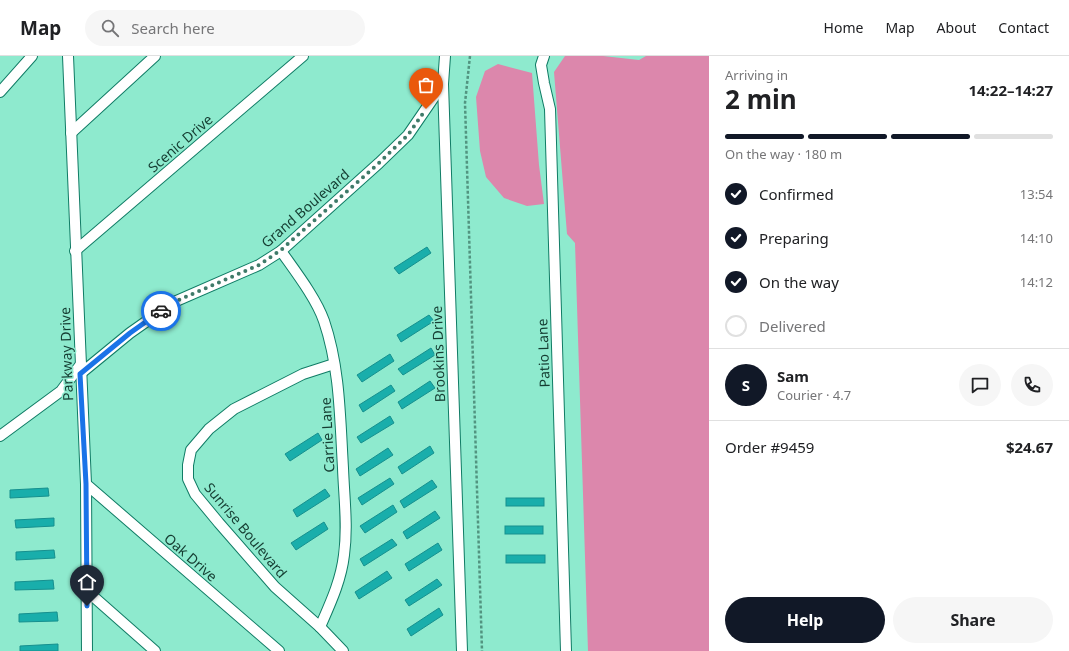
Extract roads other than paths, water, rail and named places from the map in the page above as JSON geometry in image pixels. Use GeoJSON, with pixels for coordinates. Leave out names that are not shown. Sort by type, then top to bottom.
{"type":"FeatureCollection","features":[{"type":"Feature","properties":{"kind":"street"},"geometry":{"type":"LineString","coordinates":[[0,92],[32,56]]}},
{"type":"Feature","properties":{"kind":"street","name":"Parkway Drive"},"geometry":{"type":"LineString","coordinates":[[68,56],[75,251],[81,363],[80,374],[86,484],[87,651]]}},
{"type":"Feature","properties":{"kind":"street"},"geometry":{"type":"LineString","coordinates":[[71,133],[155,56]]}},
{"type":"Feature","properties":{"kind":"street","name":"Scenic Drive"},"geometry":{"type":"LineString","coordinates":[[75,251],[303,56]]}},
{"type":"Feature","properties":{"kind":"street","name":"Brookins Drive"},"geometry":{"type":"LineString","coordinates":[[445,56],[443,84],[462,651]]}},
{"type":"Feature","properties":{"kind":"street","name":"Patio Lane"},"geometry":{"type":"LineString","coordinates":[[544,56],[541,65],[550,109],[566,651]]}},
{"type":"Feature","properties":{"kind":"street","name":"Grand Boulevard"},"geometry":{"type":"LineString","coordinates":[[80,374],[130,333],[174,302],[259,265],[281,250],[379,163],[408,135],[443,84]]}},
{"type":"Feature","properties":{"kind":"street","name":"Carrie Lane"},"geometry":{"type":"LineString","coordinates":[[281,250],[310,294],[323,319],[339,392],[346,524],[345,550],[334,596],[320,627]]}},
{"type":"Feature","properties":{"kind":"street"},"geometry":{"type":"LineString","coordinates":[[0,436],[61,391],[81,363]]}},
{"type":"Feature","properties":{"kind":"street","name":"Sunrise Boulevard"},"geometry":{"type":"LineString","coordinates":[[334,364],[303,374],[234,409],[209,429],[191,450],[188,465],[188,479],[195,494],[218,523],[275,587],[320,627],[343,651]]}},
{"type":"Feature","properties":{"kind":"street","name":"Oak Drive"},"geometry":{"type":"LineString","coordinates":[[86,484],[279,651]]}},
{"type":"Feature","properties":{"kind":"street"},"geometry":{"type":"LineString","coordinates":[[87,591],[155,651]]}}]}
